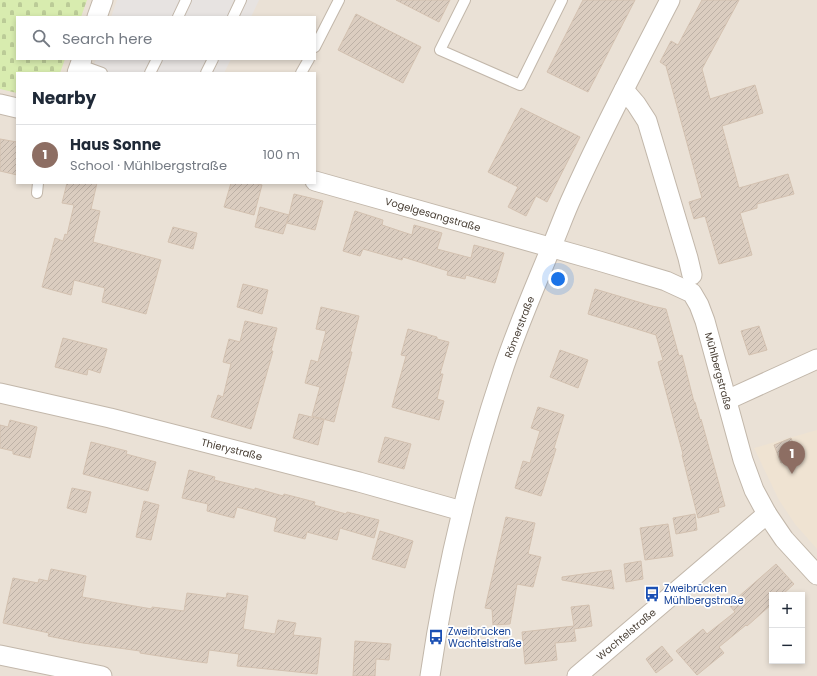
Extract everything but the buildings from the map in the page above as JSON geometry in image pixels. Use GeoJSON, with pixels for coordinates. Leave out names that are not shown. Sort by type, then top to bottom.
{"type":"FeatureCollection","features":[{"type":"Feature","properties":{"kind":"street"},"geometry":{"type":"LineString","coordinates":[[97,16],[104,0]]}},
{"type":"Feature","properties":{"kind":"street","name":"Römerstraße"},"geometry":{"type":"LineString","coordinates":[[430,676],[447,574],[481,437],[502,371],[527,305],[576,188],[670,0]]}},
{"type":"Feature","properties":{"kind":"street"},"geometry":{"type":"LineString","coordinates":[[624,90],[636,104],[646,121],[692,275]]}},
{"type":"Feature","properties":{"kind":"street"},"geometry":{"type":"LineString","coordinates":[[0,104],[16,108]]}},
{"type":"Feature","properties":{"kind":"street","name":"Vogelgesangstraße"},"geometry":{"type":"LineString","coordinates":[[316,181],[551,248]]}},
{"type":"Feature","properties":{"kind":"street","name":"Mühlbergstraße"},"geometry":{"type":"LineString","coordinates":[[551,248],[666,281],[692,293],[700,305],[727,400],[742,460],[754,490],[767,514],[784,539],[817,574]]}},
{"type":"Feature","properties":{"kind":"street"},"geometry":{"type":"LineString","coordinates":[[727,400],[817,359]]}},
{"type":"Feature","properties":{"kind":"street","name":"Thierystraße"},"geometry":{"type":"LineString","coordinates":[[0,393],[110,418],[351,480],[462,511]]}},
{"type":"Feature","properties":{"kind":"street","name":"Wachtelstraße"},"geometry":{"type":"LineString","coordinates":[[577,676],[767,514]]}},
{"type":"Feature","properties":{"kind":"street"},"geometry":{"type":"LineString","coordinates":[[0,655],[102,676]]}},
{"type":"Feature","properties":{"kind":"lane"},"geometry":{"type":"LineString","coordinates":[[178,16],[186,0]]}},
{"type":"Feature","properties":{"kind":"lane"},"geometry":{"type":"LineString","coordinates":[[234,16],[242,0]]}},
{"type":"Feature","properties":{"kind":"lane"},"geometry":{"type":"LineString","coordinates":[[316,45],[339,0]]}},
{"type":"Feature","properties":{"kind":"lane"},"geometry":{"type":"LineString","coordinates":[[465,0],[440,50],[520,86],[562,0]]}},
{"type":"Feature","properties":{"kind":"lane"},"geometry":{"type":"LineString","coordinates":[[150,72],[156,60]]}},
{"type":"Feature","properties":{"kind":"lane"},"geometry":{"type":"LineString","coordinates":[[206,72],[212,60]]}},
{"type":"Feature","properties":{"kind":"lane"},"geometry":{"type":"LineString","coordinates":[[302,72],[308,60]]}},
{"type":"Feature","properties":{"kind":"lane"},"geometry":{"type":"LineString","coordinates":[[80,66],[99,72]]}},
{"type":"Feature","properties":{"kind":"shaded area"},"geometry":{"type":"Polygon","coordinates":[[[0,0],[817,0],[817,676],[0,676],[0,0]]]}},
{"type":"Feature","properties":{"kind":"shaded area"},"geometry":{"type":"Polygon","coordinates":[[[117,0],[259,0],[251,16],[111,16],[117,0]]]}},
{"type":"Feature","properties":{"kind":"shaded area"},"geometry":{"type":"Polygon","coordinates":[[[96,60],[230,60],[224,72],[91,72],[96,60]]]}},
{"type":"Feature","properties":{"kind":"shaded area"},"geometry":{"type":"Polygon","coordinates":[[[817,430],[817,549],[795,524],[779,500],[754,448],[817,430]]]}},
{"type":"Feature","properties":{"kind":"green space"},"geometry":{"type":"Polygon","coordinates":[[[0,0],[87,0],[81,16],[16,16],[16,60],[65,60],[60,72],[16,72],[16,93],[0,89],[0,0]]]}},
{"type":"Feature","properties":{"kind":"place","name":"Haus Sonne"},"geometry":{"type":"Point","coordinates":[792,474]}},
{"type":"Feature","properties":{"kind":"place","name":"Zweibrücken Mühlbergstraße"},"geometry":{"type":"Point","coordinates":[652,594]}},
{"type":"Feature","properties":{"kind":"place","name":"Zweibrücken Wachtelstraße"},"geometry":{"type":"Point","coordinates":[436,637]}}]}
